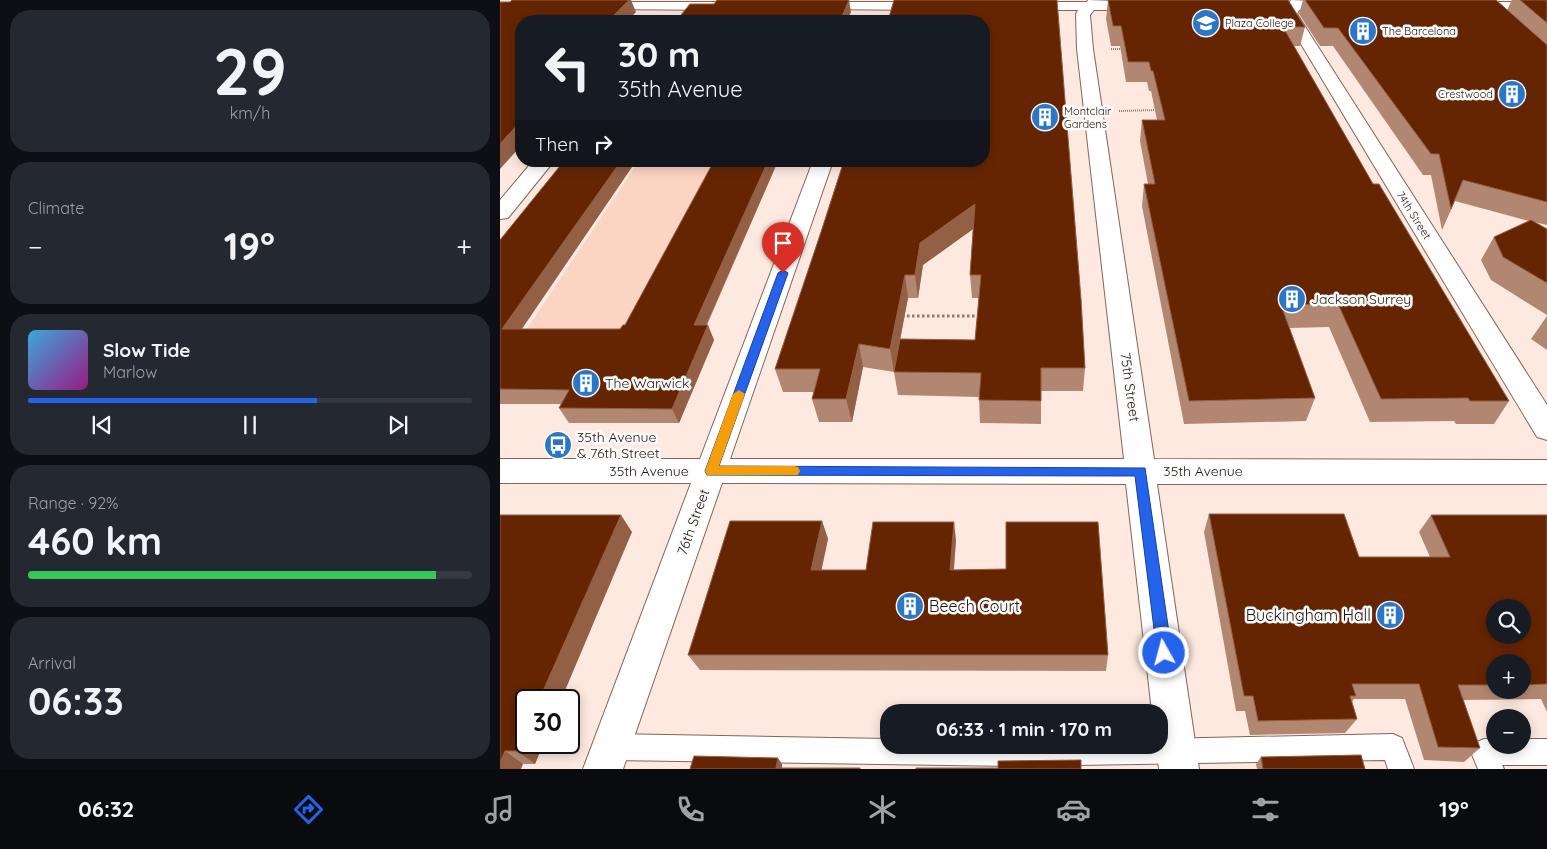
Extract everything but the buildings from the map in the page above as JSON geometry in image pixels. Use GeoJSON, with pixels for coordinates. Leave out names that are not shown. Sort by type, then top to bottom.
{"type":"FeatureCollection","features":[{"type":"Feature","properties":{"kind":"street"},"geometry":{"type":"LineString","coordinates":[[1001,6],[1091,2],[1158,6]]}},
{"type":"Feature","properties":{"kind":"street","name":"75th Street"},"geometry":{"type":"LineString","coordinates":[[1091,2],[1083,14],[1085,49],[1178,760]]}},
{"type":"Feature","properties":{"kind":"street"},"geometry":{"type":"LineString","coordinates":[[667,15],[695,3]]}},
{"type":"Feature","properties":{"kind":"street"},"geometry":{"type":"LineString","coordinates":[[578,6],[695,3],[742,6]]}},
{"type":"Feature","properties":{"kind":"street"},"geometry":{"type":"LineString","coordinates":[[877,15],[889,3]]}},
{"type":"Feature","properties":{"kind":"street"},"geometry":{"type":"LineString","coordinates":[[800,6],[889,3],[943,6]]}},
{"type":"Feature","properties":{"kind":"street"},"geometry":{"type":"LineString","coordinates":[[1236,6],[1296,3],[1350,6]]}},
{"type":"Feature","properties":{"kind":"street","name":"74th Street"},"geometry":{"type":"LineString","coordinates":[[1296,3],[1290,14],[1547,429]]}},
{"type":"Feature","properties":{"kind":"street"},"geometry":{"type":"LineString","coordinates":[[1491,3],[1496,14],[1504,21]]}},
{"type":"Feature","properties":{"kind":"street"},"geometry":{"type":"LineString","coordinates":[[1455,6],[1491,3],[1547,6]]}},
{"type":"Feature","properties":{"kind":"street"},"geometry":{"type":"LineString","coordinates":[[500,213],[539,167]]}},
{"type":"Feature","properties":{"kind":"street","name":"76th Street"},"geometry":{"type":"LineString","coordinates":[[607,758],[822,167]]}},
{"type":"Feature","properties":{"kind":"street","name":"35th Avenue"},"geometry":{"type":"LineString","coordinates":[[500,471],[1547,472]]}},
{"type":"Feature","properties":{"kind":"lane"},"geometry":{"type":"LineString","coordinates":[[607,758],[670,746],[886,761],[1178,760],[1393,747],[1401,769]]}},
{"type":"Feature","properties":{"kind":"lane"},"geometry":{"type":"LineString","coordinates":[[1491,769],[1484,752],[1547,752]]}},
{"type":"Feature","properties":{"kind":"path"},"geometry":{"type":"LineString","coordinates":[[1109,49],[1128,50]]}},
{"type":"Feature","properties":{"kind":"path"},"geometry":{"type":"LineString","coordinates":[[1110,112],[1160,111]]}},
{"type":"Feature","properties":{"kind":"path"},"geometry":{"type":"LineString","coordinates":[[899,316],[986,316]]}},
{"type":"Feature","properties":{"kind":"shaded area"},"geometry":{"type":"Polygon","coordinates":[[[635,167],[718,167],[628,333],[524,333],[635,167]]]}},
{"type":"Feature","properties":{"kind":"slow traffic"},"geometry":{"type":"LineString","coordinates":[[739,394],[711,471],[794,471]]}},
{"type":"Feature","properties":{"kind":"place","name":"Plaza College"},"geometry":{"type":"Point","coordinates":[1206,23]}},
{"type":"Feature","properties":{"kind":"place","name":"The Barcelona"},"geometry":{"type":"Point","coordinates":[1363,31]}},
{"type":"Feature","properties":{"kind":"place","name":"Crestwood"},"geometry":{"type":"Point","coordinates":[1512,94]}},
{"type":"Feature","properties":{"kind":"place","name":"Montclair Gardens"},"geometry":{"type":"Point","coordinates":[1045,117]}},
{"type":"Feature","properties":{"kind":"place","name":"Jackson Surrey"},"geometry":{"type":"Point","coordinates":[1292,299]}},
{"type":"Feature","properties":{"kind":"place","name":"The Warwick"},"geometry":{"type":"Point","coordinates":[586,383]}},
{"type":"Feature","properties":{"kind":"place","name":"35th Avenue & 76th Street"},"geometry":{"type":"Point","coordinates":[558,445]}},
{"type":"Feature","properties":{"kind":"place","name":"Beech Court"},"geometry":{"type":"Point","coordinates":[910,606]}},
{"type":"Feature","properties":{"kind":"place","name":"Buckingham Hall"},"geometry":{"type":"Point","coordinates":[1390,615]}},
{"type":"Feature","properties":{"kind":"route"},"geometry":{"type":"LineString","coordinates":[[783,273],[711,471],[1141,471],[1164,653]]}}]}
